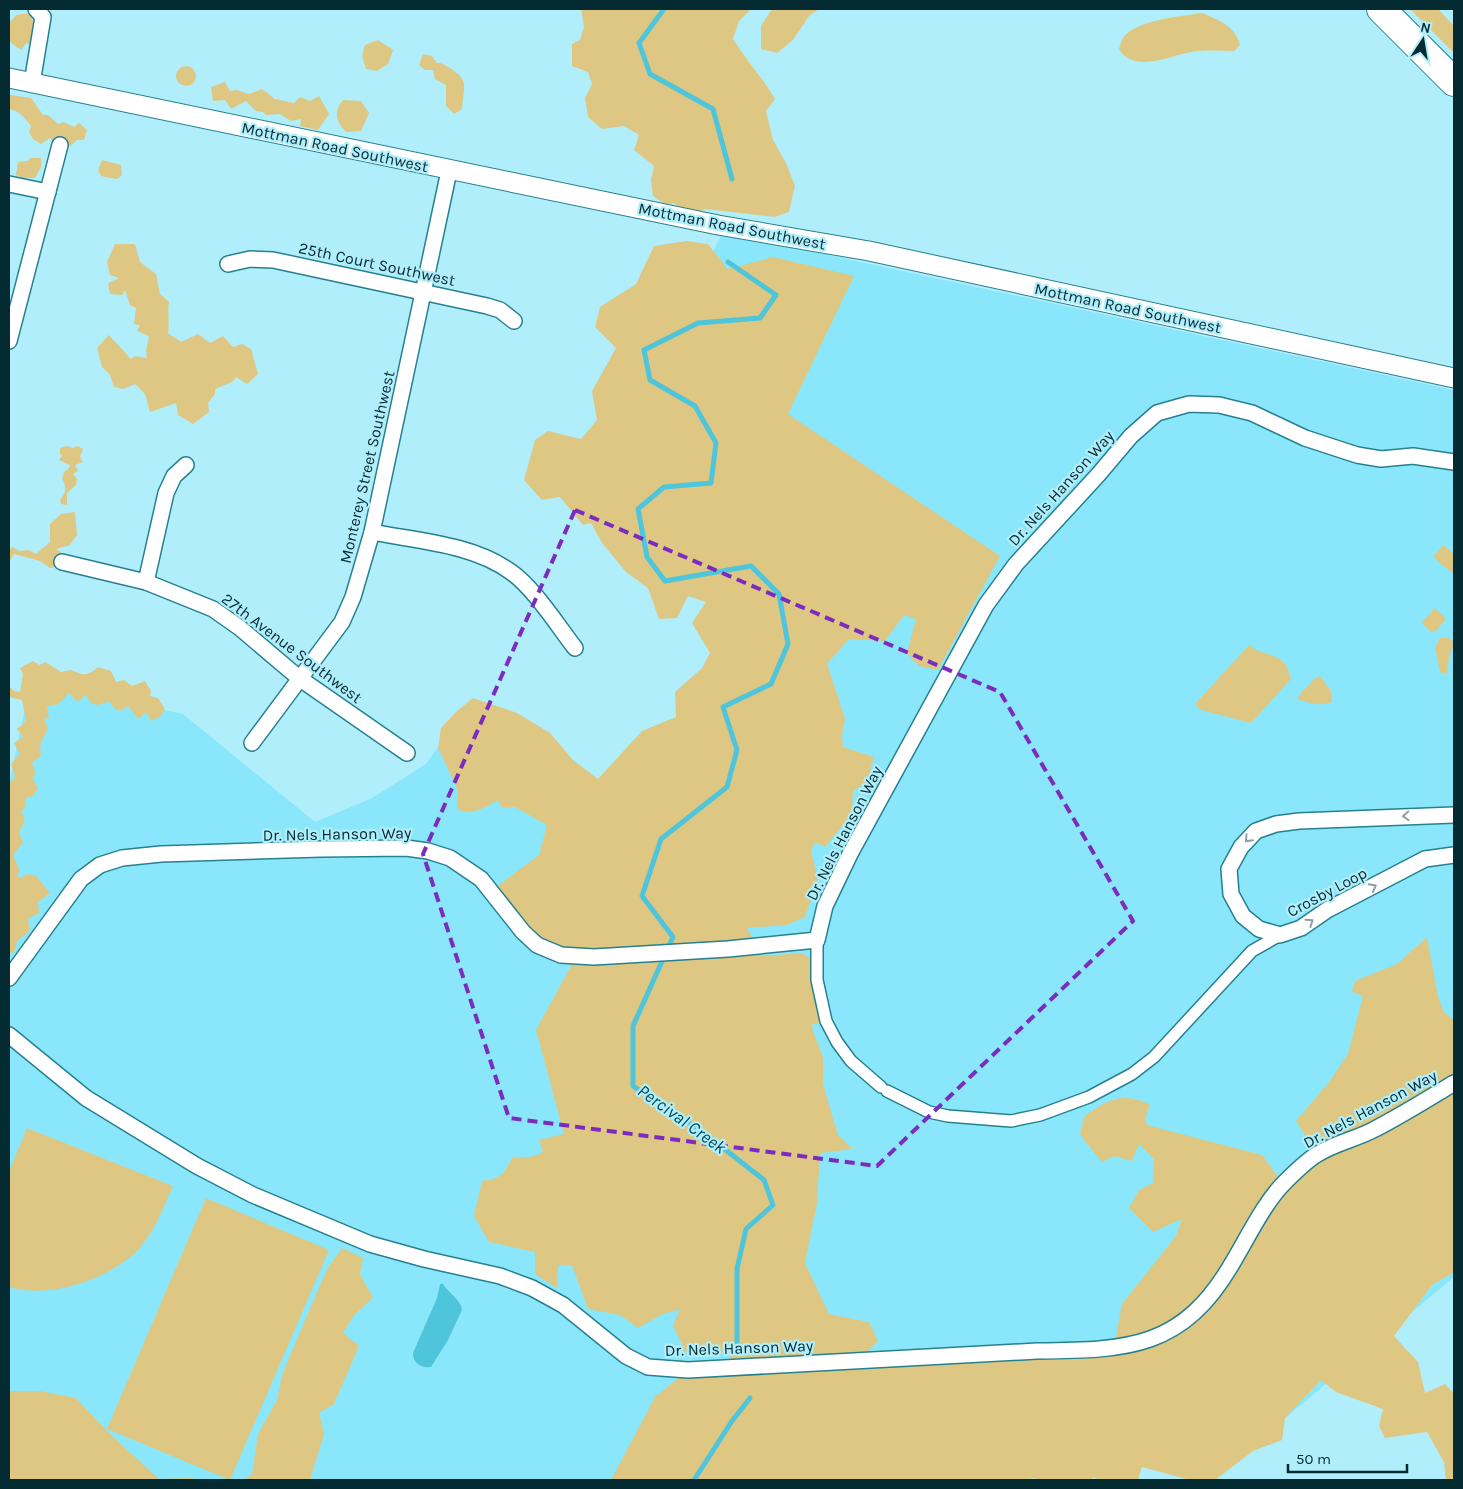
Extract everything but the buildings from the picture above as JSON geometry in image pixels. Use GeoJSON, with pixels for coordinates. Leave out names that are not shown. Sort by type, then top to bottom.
{"type":"FeatureCollection","features":[{"type":"Feature","properties":{"kind":"highway"},"geometry":{"type":"LineString","coordinates":[[1381,9],[1454,82]]}},
{"type":"Feature","properties":{"kind":"street"},"geometry":{"type":"LineString","coordinates":[[32,83],[43,17],[36,9]]}},
{"type":"Feature","properties":{"kind":"street","name":"Mottman Road Southwest"},"geometry":{"type":"LineString","coordinates":[[9,78],[449,171],[718,225],[869,251],[1454,378]]}},
{"type":"Feature","properties":{"kind":"street"},"geometry":{"type":"LineString","coordinates":[[9,341],[60,145]]}},
{"type":"Feature","properties":{"kind":"street","name":"Monterey Street Southwest"},"geometry":{"type":"LineString","coordinates":[[252,743],[342,622],[353,598],[372,532],[425,292],[449,171]]}},
{"type":"Feature","properties":{"kind":"street"},"geometry":{"type":"LineString","coordinates":[[9,184],[48,192]]}},
{"type":"Feature","properties":{"kind":"street","name":"25th Court Southwest"},"geometry":{"type":"LineString","coordinates":[[228,264],[250,259],[273,260],[487,306],[500,310],[514,321]]}},
{"type":"Feature","properties":{"kind":"street","name":"Dr. Nels Hanson Way"},"geometry":{"type":"LineString","coordinates":[[9,978],[82,879],[100,865],[122,858],[161,854],[406,848],[428,851],[450,858],[482,879],[523,932],[548,951],[577,957],[728,949],[817,940],[825,906],[850,854],[986,605],[1016,564],[1098,475],[1131,436],[1157,413],[1189,404],[1220,405],[1252,413],[1305,438],[1357,455],[1381,459],[1413,456],[1454,462]]}},
{"type":"Feature","properties":{"kind":"street"},"geometry":{"type":"LineString","coordinates":[[146,582],[166,494],[174,476],[186,465]]}},
{"type":"Feature","properties":{"kind":"street"},"geometry":{"type":"LineString","coordinates":[[372,532],[471,552],[511,572],[523,583],[575,648]]}},
{"type":"Feature","properties":{"kind":"street","name":"27th Avenue Southwest"},"geometry":{"type":"LineString","coordinates":[[62,562],[146,582],[212,609],[240,628],[299,678],[407,753]]}},
{"type":"Feature","properties":{"kind":"street","name":"Crosby Loop"},"geometry":{"type":"LineString","coordinates":[[1454,814],[1299,821],[1276,824],[1256,831],[1241,847],[1229,869],[1230,894],[1243,916],[1258,929],[1280,935],[1301,928],[1327,910],[1425,859],[1454,855]]}},
{"type":"Feature","properties":{"kind":"street"},"geometry":{"type":"LineString","coordinates":[[817,940],[817,980],[826,1021],[837,1042],[851,1061],[884,1089],[929,1112],[948,1116],[1002,1121],[1040,1115],[1089,1097],[1132,1074],[1154,1057],[1252,951],[1280,935]]}},
{"type":"Feature","properties":{"kind":"street","name":"Dr. Nels Hanson Way"},"geometry":{"type":"LineString","coordinates":[[9,1034],[86,1098],[197,1166],[253,1194],[370,1244],[424,1259],[500,1276],[532,1288],[563,1305],[626,1356],[648,1367],[688,1370],[1114,1348],[1142,1343],[1171,1330],[1199,1310],[1221,1284],[1256,1224],[1284,1184],[1317,1154],[1374,1130],[1454,1083]]}},
{"type":"Feature","properties":{"kind":"highlighted area"},"geometry":{"type":"Polygon","coordinates":[[[575,510],[1000,692],[1133,921],[877,1166],[509,1118],[423,854],[575,510]]]}},
{"type":"Feature","properties":{"kind":"shaded area"},"geometry":{"type":"Polygon","coordinates":[[[581,9],[751,9],[739,21],[733,39],[775,99],[766,111],[773,140],[786,163],[795,186],[789,212],[774,217],[705,209],[693,215],[673,203],[666,205],[653,196],[651,180],[654,166],[634,150],[639,135],[624,126],[602,129],[588,117],[585,98],[592,84],[588,72],[572,66],[572,44],[580,40],[584,27],[581,9]]]}},
{"type":"Feature","properties":{"kind":"shaded area"},"geometry":{"type":"Polygon","coordinates":[[[772,9],[819,9],[809,16],[793,40],[777,53],[761,49],[761,26],[772,9]]]}},
{"type":"Feature","properties":{"kind":"shaded area"},"geometry":{"type":"Polygon","coordinates":[[[1410,9],[1438,9],[1454,26],[1454,53],[1410,9]]]}},
{"type":"Feature","properties":{"kind":"shaded area"},"geometry":{"type":"Polygon","coordinates":[[[30,13],[37,33],[34,45],[26,43],[21,50],[9,41],[9,21],[16,15],[30,13]]]}},
{"type":"Feature","properties":{"kind":"shaded area"},"geometry":{"type":"Polygon","coordinates":[[[1202,13],[1226,24],[1230,28],[1238,38],[1240,45],[1234,51],[1198,51],[1145,62],[1135,61],[1126,57],[1119,49],[1123,38],[1138,27],[1171,17],[1202,13]]]}},
{"type":"Feature","properties":{"kind":"shaded area"},"geometry":{"type":"Polygon","coordinates":[[[378,40],[393,50],[388,64],[377,71],[366,69],[362,56],[365,45],[378,40]]]}},
{"type":"Feature","properties":{"kind":"shaded area"},"geometry":{"type":"Polygon","coordinates":[[[423,54],[432,56],[437,63],[443,64],[463,80],[462,109],[454,114],[446,106],[446,85],[435,79],[433,70],[425,70],[419,65],[423,54]]]}},
{"type":"Feature","properties":{"kind":"shaded area"},"geometry":{"type":"Polygon","coordinates":[[[186,66],[193,69],[196,76],[193,83],[186,86],[179,83],[176,76],[179,69],[186,66]]]}},
{"type":"Feature","properties":{"kind":"shaded area"},"geometry":{"type":"Polygon","coordinates":[[[225,82],[230,91],[237,90],[249,94],[262,89],[275,99],[294,103],[300,97],[310,101],[319,96],[329,114],[318,130],[300,126],[301,119],[291,121],[280,114],[266,115],[263,112],[256,111],[246,101],[231,109],[225,100],[213,101],[211,87],[225,82]]]}},
{"type":"Feature","properties":{"kind":"shaded area"},"geometry":{"type":"Polygon","coordinates":[[[9,96],[31,98],[43,115],[48,115],[58,124],[64,122],[74,127],[79,123],[87,130],[84,140],[77,140],[70,146],[65,142],[55,143],[50,138],[41,144],[33,139],[29,132],[31,126],[24,117],[16,111],[9,109],[9,96]]]}},
{"type":"Feature","properties":{"kind":"shaded area"},"geometry":{"type":"Polygon","coordinates":[[[343,100],[361,101],[369,113],[361,131],[346,132],[340,124],[337,113],[343,100]]]}},
{"type":"Feature","properties":{"kind":"shaded area"},"geometry":{"type":"Polygon","coordinates":[[[30,158],[41,158],[41,167],[35,178],[23,178],[16,175],[18,162],[28,161],[30,158]]]}},
{"type":"Feature","properties":{"kind":"shaded area"},"geometry":{"type":"Polygon","coordinates":[[[102,160],[121,165],[122,175],[117,179],[101,176],[98,170],[102,160]]]}},
{"type":"Feature","properties":{"kind":"shaded area"},"geometry":{"type":"Polygon","coordinates":[[[722,232],[1454,390],[1454,1277],[1222,1471],[717,1378],[667,1480],[9,1480],[9,784],[31,680],[183,714],[315,822],[372,798],[426,764],[473,698],[593,791],[721,687],[728,616],[638,424],[722,232]]]}},
{"type":"Feature","properties":{"kind":"shaded area"},"geometry":{"type":"Polygon","coordinates":[[[686,241],[708,244],[728,269],[773,257],[854,276],[788,414],[1000,556],[938,670],[919,666],[907,653],[916,619],[904,615],[885,641],[849,639],[827,664],[845,719],[842,736],[843,747],[874,757],[867,782],[853,791],[852,814],[825,847],[815,842],[811,851],[818,879],[805,917],[787,925],[747,928],[762,956],[802,953],[817,963],[826,1021],[811,1025],[823,1058],[823,1084],[838,1135],[853,1149],[820,1153],[817,1203],[805,1263],[829,1314],[869,1322],[878,1341],[859,1360],[1114,1348],[1122,1304],[1176,1236],[1182,1219],[1153,1232],[1129,1208],[1139,1190],[1153,1183],[1154,1159],[1139,1144],[1132,1161],[1114,1156],[1102,1162],[1080,1135],[1084,1117],[1115,1099],[1123,1098],[1140,1101],[1150,1105],[1145,1119],[1147,1125],[1262,1155],[1283,1183],[1317,1154],[1296,1121],[1329,1082],[1348,1054],[1363,996],[1352,992],[1355,981],[1397,964],[1427,937],[1438,997],[1444,1012],[1454,1020],[1454,1272],[1432,1285],[1394,1336],[1418,1362],[1425,1393],[1445,1384],[1454,1394],[1454,1480],[1446,1480],[1444,1462],[1427,1432],[1385,1438],[1379,1426],[1383,1409],[1336,1392],[1321,1380],[1285,1418],[1282,1440],[1253,1451],[1215,1480],[1190,1480],[1142,1467],[1138,1480],[1096,1480],[1095,1477],[1090,1480],[1038,1480],[1034,1478],[1024,1480],[611,1480],[655,1397],[688,1370],[731,1368],[730,1354],[687,1354],[673,1326],[680,1309],[663,1314],[638,1328],[620,1315],[588,1309],[572,1265],[558,1266],[557,1288],[535,1274],[535,1252],[489,1242],[474,1216],[482,1181],[494,1179],[501,1175],[512,1158],[532,1156],[543,1152],[539,1140],[564,1134],[536,1030],[576,957],[547,951],[491,891],[539,855],[547,825],[515,807],[502,808],[498,800],[473,811],[468,812],[457,809],[458,790],[438,748],[441,728],[473,698],[517,713],[550,733],[573,760],[598,779],[642,731],[676,717],[675,692],[702,668],[710,653],[692,623],[706,602],[688,596],[677,618],[659,619],[648,588],[626,572],[602,543],[591,523],[583,525],[560,497],[542,500],[524,480],[535,440],[548,431],[581,439],[597,420],[592,391],[616,348],[595,327],[600,307],[636,284],[654,246],[686,241]]]}},
{"type":"Feature","properties":{"kind":"shaded area"},"geometry":{"type":"Polygon","coordinates":[[[115,244],[135,244],[140,262],[156,274],[160,294],[169,302],[168,333],[181,342],[198,334],[210,343],[223,336],[233,347],[242,344],[251,349],[258,374],[247,384],[236,377],[232,382],[215,389],[215,394],[208,403],[209,412],[193,424],[178,415],[176,403],[150,412],[145,394],[135,384],[123,389],[114,387],[110,375],[102,367],[97,348],[109,335],[131,359],[135,356],[147,358],[146,351],[149,336],[137,331],[140,325],[134,324],[136,308],[130,305],[125,290],[122,295],[110,294],[108,283],[119,278],[110,275],[107,262],[115,244]]]}},
{"type":"Feature","properties":{"kind":"shaded area"},"geometry":{"type":"Polygon","coordinates":[[[66,446],[73,448],[78,446],[83,449],[80,457],[83,462],[75,465],[78,471],[73,474],[77,479],[76,485],[67,493],[67,505],[61,504],[60,500],[65,490],[62,479],[64,472],[70,465],[59,460],[62,456],[60,448],[66,446]]]}},
{"type":"Feature","properties":{"kind":"shaded area"},"geometry":{"type":"Polygon","coordinates":[[[75,512],[77,535],[70,545],[56,549],[65,555],[63,565],[50,568],[40,561],[14,554],[9,562],[9,549],[13,547],[19,551],[28,550],[36,554],[50,542],[50,524],[61,514],[75,512]]]}},
{"type":"Feature","properties":{"kind":"shaded area"},"geometry":{"type":"Polygon","coordinates":[[[1443,545],[1454,554],[1454,569],[1452,573],[1433,557],[1443,545]]]}},
{"type":"Feature","properties":{"kind":"shaded area"},"geometry":{"type":"Polygon","coordinates":[[[1435,608],[1444,616],[1445,620],[1436,631],[1432,632],[1421,623],[1435,608]]]}},
{"type":"Feature","properties":{"kind":"shaded area"},"geometry":{"type":"Polygon","coordinates":[[[1440,638],[1449,638],[1454,643],[1449,657],[1447,674],[1440,672],[1435,647],[1440,638]]]}},
{"type":"Feature","properties":{"kind":"shaded area"},"geometry":{"type":"Polygon","coordinates":[[[1249,645],[1282,661],[1287,667],[1291,679],[1251,723],[1201,710],[1195,704],[1249,645]]]}},
{"type":"Feature","properties":{"kind":"shaded area"},"geometry":{"type":"Polygon","coordinates":[[[33,661],[39,665],[45,662],[61,672],[71,670],[82,674],[91,672],[98,667],[111,671],[116,682],[124,680],[132,686],[145,681],[151,691],[150,696],[158,698],[165,709],[161,716],[151,721],[146,712],[138,719],[128,706],[120,711],[115,709],[109,701],[98,705],[91,703],[86,695],[78,702],[69,693],[57,704],[47,706],[49,717],[44,719],[48,728],[40,745],[41,755],[32,763],[36,774],[32,777],[38,788],[33,796],[26,798],[25,808],[21,811],[25,820],[19,832],[23,843],[13,855],[19,869],[18,878],[29,874],[36,876],[50,893],[38,902],[39,913],[28,919],[30,931],[17,941],[15,951],[9,954],[9,784],[15,777],[11,764],[20,754],[14,743],[23,737],[17,729],[26,721],[22,700],[9,697],[9,686],[14,691],[20,692],[23,674],[20,668],[33,661]]]}},
{"type":"Feature","properties":{"kind":"shaded area"},"geometry":{"type":"Polygon","coordinates":[[[1320,676],[1331,691],[1332,702],[1314,704],[1297,698],[1314,679],[1320,676]]]}},
{"type":"Feature","properties":{"kind":"shaded area"},"geometry":{"type":"Polygon","coordinates":[[[27,1128],[173,1186],[150,1234],[129,1258],[102,1275],[72,1286],[40,1291],[9,1287],[9,1172],[27,1128]]]}},
{"type":"Feature","properties":{"kind":"shaded area"},"geometry":{"type":"Polygon","coordinates":[[[206,1198],[329,1250],[230,1480],[107,1429],[206,1198]]]}},
{"type":"Feature","properties":{"kind":"shaded area"},"geometry":{"type":"Polygon","coordinates":[[[342,1248],[363,1258],[360,1274],[373,1298],[354,1315],[343,1333],[359,1346],[334,1404],[319,1413],[324,1434],[310,1480],[244,1480],[252,1474],[258,1434],[277,1400],[283,1372],[327,1269],[342,1248]]]}},
{"type":"Feature","properties":{"kind":"shaded area"},"geometry":{"type":"Polygon","coordinates":[[[440,1284],[443,1284],[457,1299],[462,1310],[448,1340],[431,1367],[424,1367],[416,1363],[413,1353],[437,1298],[440,1284]]]}},
{"type":"Feature","properties":{"kind":"shaded area"},"geometry":{"type":"Polygon","coordinates":[[[9,1391],[40,1391],[76,1398],[112,1436],[159,1479],[192,1478],[197,1480],[9,1480],[9,1391]]]}},
{"type":"Feature","properties":{"kind":"waterway","name":"Percival Creek"},"geometry":{"type":"LineString","coordinates":[[664,9],[639,43],[650,74],[713,109],[732,179]]}},
{"type":"Feature","properties":{"kind":"waterway","name":"Percival Creek"},"geometry":{"type":"LineString","coordinates":[[728,262],[776,295],[760,318],[698,323],[644,350],[650,380],[695,406],[716,443],[711,483],[664,487],[638,509],[647,557],[665,581],[751,566],[779,594],[788,644],[771,684],[723,707],[737,750],[727,787],[661,839],[642,896],[673,937],[633,1026],[633,1086],[703,1132],[764,1180],[773,1205],[746,1229],[737,1269],[737,1346]]}},
{"type":"Feature","properties":{"kind":"waterway","name":"Percival Creek"},"geometry":{"type":"LineString","coordinates":[[694,1480],[732,1421],[750,1398]]}}]}
